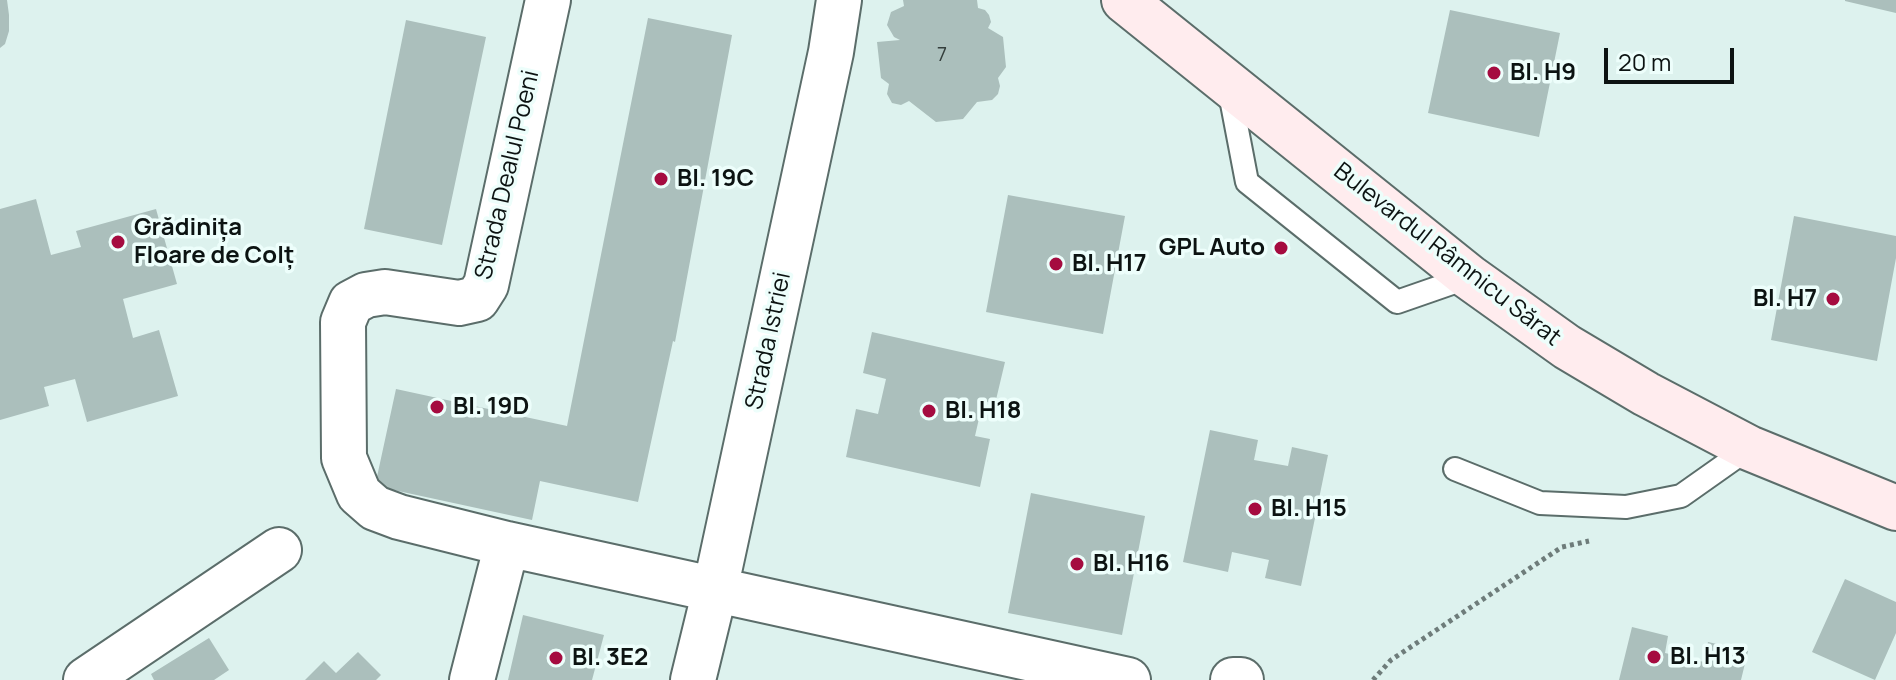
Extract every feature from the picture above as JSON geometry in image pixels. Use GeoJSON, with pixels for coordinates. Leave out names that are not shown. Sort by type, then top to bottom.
{"type":"FeatureCollection","features":[{"type":"Feature","properties":{"kind":"street","name":"Strada Dealul Poeni"},"geometry":{"type":"LineString","coordinates":[[548,0],[486,285],[477,299],[459,303],[385,292],[366,295],[351,303],[343,322],[344,458],[359,494],[375,508],[399,517],[507,544],[1128,680]]}},
{"type":"Feature","properties":{"kind":"street","name":"Strada Istriei"},"geometry":{"type":"LineString","coordinates":[[693,680],[831,52],[839,0]]}},
{"type":"Feature","properties":{"kind":"street","name":"Bulevardul Râmnicu Sărat"},"geometry":{"type":"LineString","coordinates":[[1124,0],[1469,277],[1567,347],[1646,394],[1749,448],[1896,508]]}},
{"type":"Feature","properties":{"kind":"street","name":"Bulevardul Râmnicu Sărat"},"geometry":{"type":"LineString","coordinates":[[1163,0],[1228,83]]}},
{"type":"Feature","properties":{"kind":"street"},"geometry":{"type":"LineString","coordinates":[[472,680],[507,544]]}},
{"type":"Feature","properties":{"kind":"street"},"geometry":{"type":"LineString","coordinates":[[86,680],[279,550]]}},
{"type":"Feature","properties":{"kind":"street"},"geometry":{"type":"LineString","coordinates":[[1233,680],[1241,680]]}},
{"type":"Feature","properties":{"kind":"lane"},"geometry":{"type":"LineString","coordinates":[[1228,83],[1247,182],[1259,192],[1397,302],[1469,277]]}},
{"type":"Feature","properties":{"kind":"lane"},"geometry":{"type":"LineString","coordinates":[[1455,469],[1540,503],[1626,507],[1681,496],[1749,448]]}},
{"type":"Feature","properties":{"kind":"path"},"geometry":{"type":"LineString","coordinates":[[1373,680],[1391,660],[1562,547],[1604,538]]}},
{"type":"Feature","properties":{"kind":"building"},"geometry":{"type":"Polygon","coordinates":[[[0,0],[7,0],[9,31],[5,44],[0,48],[0,0]]]}},
{"type":"Feature","properties":{"kind":"building"},"geometry":{"type":"Polygon","coordinates":[[[903,0],[977,0],[978,8],[989,15],[991,22],[988,28],[1003,37],[1006,67],[998,78],[998,94],[992,100],[977,102],[963,119],[936,122],[909,101],[901,105],[892,103],[887,94],[889,84],[881,78],[877,42],[900,40],[894,37],[887,25],[891,12],[904,6],[903,0]]]}},
{"type":"Feature","properties":{"kind":"building"},"geometry":{"type":"Polygon","coordinates":[[[1896,0],[1896,13],[1845,1],[1896,0]]]}},
{"type":"Feature","properties":{"kind":"building","name":"Bl. H9"},"geometry":{"type":"Polygon","coordinates":[[[1450,10],[1560,33],[1539,137],[1428,113],[1450,10]]]}},
{"type":"Feature","properties":{"kind":"building"},"geometry":{"type":"Polygon","coordinates":[[[648,18],[732,35],[675,342],[638,502],[540,481],[532,520],[375,486],[396,389],[567,426],[648,18]]]}},
{"type":"Feature","properties":{"kind":"building"},"geometry":{"type":"Polygon","coordinates":[[[406,20],[486,37],[442,245],[364,229],[406,20]]]}},
{"type":"Feature","properties":{"kind":"building","name":"Bl. H17"},"geometry":{"type":"Polygon","coordinates":[[[1008,195],[1125,216],[1103,334],[986,312],[1008,195]]]}},
{"type":"Feature","properties":{"kind":"building"},"geometry":{"type":"Polygon","coordinates":[[[36,199],[51,255],[81,247],[76,231],[156,209],[177,284],[123,299],[133,338],[159,330],[178,396],[87,422],[75,379],[44,387],[49,406],[0,420],[0,209],[36,199]]]}},
{"type":"Feature","properties":{"kind":"building","name":"Bl. H7"},"geometry":{"type":"Polygon","coordinates":[[[1794,216],[1896,236],[1896,258],[1877,361],[1771,340],[1794,216]]]}},
{"type":"Feature","properties":{"kind":"building","name":"Bl. H18"},"geometry":{"type":"Polygon","coordinates":[[[872,332],[1005,362],[995,404],[983,401],[975,436],[990,439],[980,487],[846,457],[856,409],[878,414],[886,379],[863,373],[872,332]]]}},
{"type":"Feature","properties":{"kind":"building","name":"Bl. H15"},"geometry":{"type":"Polygon","coordinates":[[[1210,430],[1258,440],[1254,460],[1288,466],[1292,447],[1328,455],[1301,586],[1265,578],[1269,560],[1232,552],[1228,572],[1183,562],[1210,430]]]}},
{"type":"Feature","properties":{"kind":"building","name":"Bl. H16"},"geometry":{"type":"Polygon","coordinates":[[[1031,493],[1145,516],[1122,635],[1008,613],[1031,493]]]}},
{"type":"Feature","properties":{"kind":"building"},"geometry":{"type":"Polygon","coordinates":[[[1845,579],[1896,602],[1896,633],[1875,680],[1812,652],[1845,579]]]}},
{"type":"Feature","properties":{"kind":"building","name":"Bl. 3E2"},"geometry":{"type":"Polygon","coordinates":[[[523,615],[604,635],[592,680],[508,680],[523,615]]]}},
{"type":"Feature","properties":{"kind":"building","name":"Bl. H13"},"geometry":{"type":"Polygon","coordinates":[[[1632,627],[1668,636],[1665,653],[1704,662],[1708,642],[1748,651],[1741,680],[1619,680],[1632,627]]]}},
{"type":"Feature","properties":{"kind":"building"},"geometry":{"type":"Polygon","coordinates":[[[209,638],[229,670],[214,680],[154,680],[151,674],[209,638]]]}},
{"type":"Feature","properties":{"kind":"building"},"geometry":{"type":"Polygon","coordinates":[[[358,652],[381,675],[376,680],[305,680],[324,661],[336,673],[358,652]]]}},
{"type":"Feature","properties":{"kind":"place","name":"Bl. H9"},"geometry":{"type":"Point","coordinates":[1494,73]}},
{"type":"Feature","properties":{"kind":"place","name":"Bl. 19C"},"geometry":{"type":"Point","coordinates":[661,179]}},
{"type":"Feature","properties":{"kind":"place","name":"Grădinița Floare de Colț"},"geometry":{"type":"Point","coordinates":[118,242]}},
{"type":"Feature","properties":{"kind":"place","name":"GPL Auto"},"geometry":{"type":"Point","coordinates":[1281,248]}},
{"type":"Feature","properties":{"kind":"place","name":"Bl. H17"},"geometry":{"type":"Point","coordinates":[1056,264]}},
{"type":"Feature","properties":{"kind":"place","name":"Bl. H7"},"geometry":{"type":"Point","coordinates":[1833,299]}},
{"type":"Feature","properties":{"kind":"place","name":"Bl. 19D"},"geometry":{"type":"Point","coordinates":[437,407]}},
{"type":"Feature","properties":{"kind":"place","name":"Bl. H18"},"geometry":{"type":"Point","coordinates":[929,411]}},
{"type":"Feature","properties":{"kind":"place","name":"Bl. H15"},"geometry":{"type":"Point","coordinates":[1255,509]}},
{"type":"Feature","properties":{"kind":"place","name":"Bl. H16"},"geometry":{"type":"Point","coordinates":[1077,564]}},
{"type":"Feature","properties":{"kind":"place","name":"Bl. H13"},"geometry":{"type":"Point","coordinates":[1654,657]}},
{"type":"Feature","properties":{"kind":"place","name":"Bl. 3E2"},"geometry":{"type":"Point","coordinates":[556,658]}}]}
